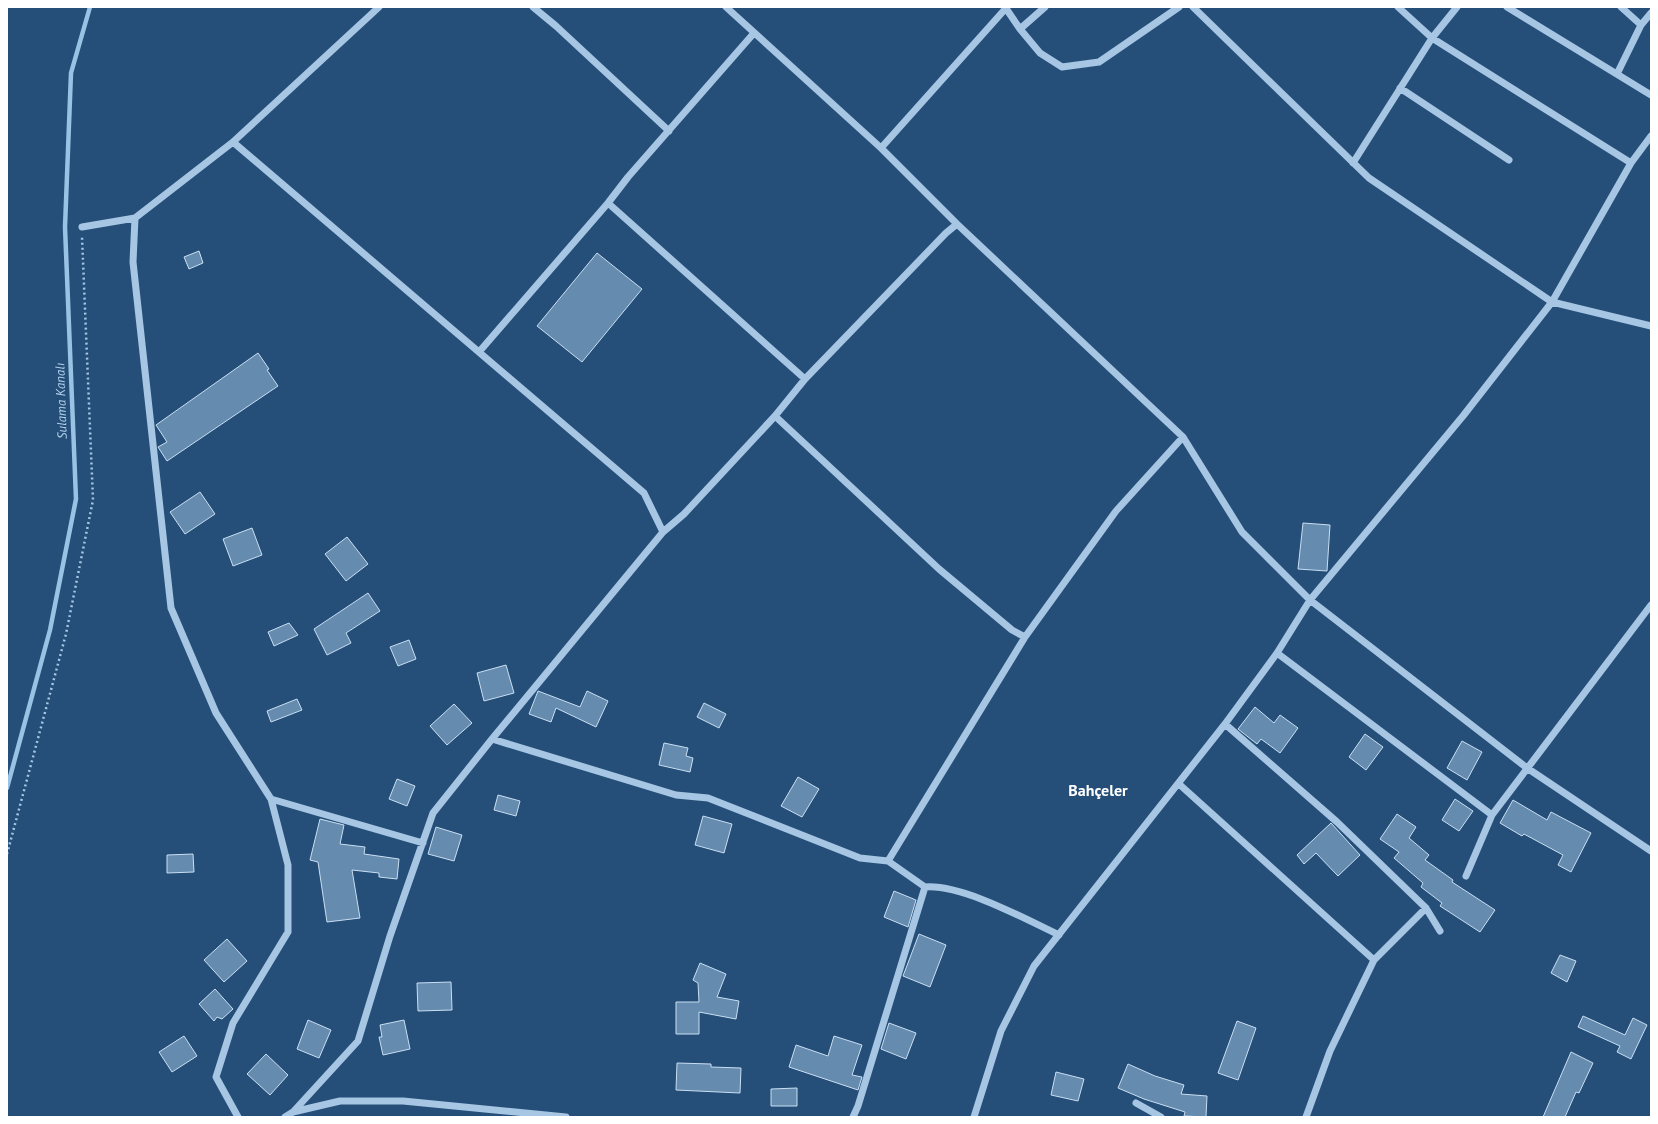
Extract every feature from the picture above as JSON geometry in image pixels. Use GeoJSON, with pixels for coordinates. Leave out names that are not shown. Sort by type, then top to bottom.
{"type":"FeatureCollection","features":[{"type":"Feature","properties":{"kind":"street"},"geometry":{"type":"LineString","coordinates":[[82,227],[135,218],[233,142],[379,7]]}},
{"type":"Feature","properties":{"kind":"street"},"geometry":{"type":"LineString","coordinates":[[533,7],[669,131]]}},
{"type":"Feature","properties":{"kind":"street"},"geometry":{"type":"LineString","coordinates":[[726,7],[881,148],[957,224],[1183,437],[1242,532],[1310,600],[1527,768],[1651,851]]}},
{"type":"Feature","properties":{"kind":"street"},"geometry":{"type":"LineString","coordinates":[[881,148],[1006,7],[1020,29],[1040,52],[1062,67],[1099,62],[1179,7]]}},
{"type":"Feature","properties":{"kind":"street"},"geometry":{"type":"LineString","coordinates":[[1020,29],[1045,7]]}},
{"type":"Feature","properties":{"kind":"street"},"geometry":{"type":"LineString","coordinates":[[1193,7],[1369,178],[1552,302],[1651,326]]}},
{"type":"Feature","properties":{"kind":"street"},"geometry":{"type":"LineString","coordinates":[[1398,7],[1432,38],[1632,163]]}},
{"type":"Feature","properties":{"kind":"street"},"geometry":{"type":"LineString","coordinates":[[1353,163],[1432,38],[1457,7]]}},
{"type":"Feature","properties":{"kind":"street"},"geometry":{"type":"LineString","coordinates":[[1507,7],[1651,94]]}},
{"type":"Feature","properties":{"kind":"street"},"geometry":{"type":"LineString","coordinates":[[1621,7],[1641,24]]}},
{"type":"Feature","properties":{"kind":"street"},"geometry":{"type":"LineString","coordinates":[[1617,74],[1641,24],[1651,13]]}},
{"type":"Feature","properties":{"kind":"street"},"geometry":{"type":"LineString","coordinates":[[479,352],[608,203],[628,177],[754,33]]}},
{"type":"Feature","properties":{"kind":"street"},"geometry":{"type":"LineString","coordinates":[[1400,88],[1509,160]]}},
{"type":"Feature","properties":{"kind":"street"},"geometry":{"type":"LineString","coordinates":[[974,1117],[1001,1031],[1034,966],[1225,724],[1277,652],[1310,600],[1463,416],[1552,302],[1632,163],[1651,136]]}},
{"type":"Feature","properties":{"kind":"street"},"geometry":{"type":"LineString","coordinates":[[233,142],[644,493],[663,532]]}},
{"type":"Feature","properties":{"kind":"street"},"geometry":{"type":"LineString","coordinates":[[608,203],[805,379]]}},
{"type":"Feature","properties":{"kind":"street"},"geometry":{"type":"LineString","coordinates":[[135,218],[133,262],[172,608],[216,713],[271,799],[288,865],[288,932],[233,1023],[216,1078],[238,1117]]}},
{"type":"Feature","properties":{"kind":"street"},"geometry":{"type":"LineString","coordinates":[[285,1117],[293,1112],[358,1041],[390,936],[433,813],[492,739],[663,532],[684,514],[775,416],[805,379],[946,233],[957,224]]}},
{"type":"Feature","properties":{"kind":"street"},"geometry":{"type":"LineString","coordinates":[[775,416],[939,569],[1012,630],[1025,637]]}},
{"type":"Feature","properties":{"kind":"street"},"geometry":{"type":"LineString","coordinates":[[888,861],[1025,637],[1116,511],[1183,437]]}},
{"type":"Feature","properties":{"kind":"street"},"geometry":{"type":"LineString","coordinates":[[1466,876],[1492,815],[1651,606]]}},
{"type":"Feature","properties":{"kind":"street"},"geometry":{"type":"LineString","coordinates":[[1277,652],[1492,815]]}},
{"type":"Feature","properties":{"kind":"street"},"geometry":{"type":"LineString","coordinates":[[1225,724],[1337,822],[1426,908],[1440,931]]}},
{"type":"Feature","properties":{"kind":"street"},"geometry":{"type":"LineString","coordinates":[[492,739],[676,795],[708,798],[860,858],[888,861],[925,887],[935,886],[970,894],[1059,935]]}},
{"type":"Feature","properties":{"kind":"street"},"geometry":{"type":"LineString","coordinates":[[1179,784],[1374,960]]}},
{"type":"Feature","properties":{"kind":"street"},"geometry":{"type":"LineString","coordinates":[[271,799],[423,843]]}},
{"type":"Feature","properties":{"kind":"street"},"geometry":{"type":"LineString","coordinates":[[853,1117],[925,887]]}},
{"type":"Feature","properties":{"kind":"street"},"geometry":{"type":"LineString","coordinates":[[1306,1117],[1330,1051],[1374,960],[1426,908]]}},
{"type":"Feature","properties":{"kind":"street"},"geometry":{"type":"LineString","coordinates":[[293,1112],[340,1101],[403,1101],[566,1117]]}},
{"type":"Feature","properties":{"kind":"street"},"geometry":{"type":"LineString","coordinates":[[1136,1103],[1161,1117]]}},
{"type":"Feature","properties":{"kind":"path"},"geometry":{"type":"LineString","coordinates":[[7,854],[66,634],[93,500],[82,227]]}},
{"type":"Feature","properties":{"kind":"building"},"geometry":{"type":"Polygon","coordinates":[[[199,251],[203,263],[189,269],[184,257],[199,251]]]}},
{"type":"Feature","properties":{"kind":"building"},"geometry":{"type":"Polygon","coordinates":[[[597,253],[642,289],[582,362],[537,326],[597,253]]]}},
{"type":"Feature","properties":{"kind":"building"},"geometry":{"type":"Polygon","coordinates":[[[258,353],[278,386],[167,461],[158,447],[167,442],[156,425],[258,353]]]}},
{"type":"Feature","properties":{"kind":"building"},"geometry":{"type":"Polygon","coordinates":[[[200,492],[215,514],[185,534],[170,512],[200,492]]]}},
{"type":"Feature","properties":{"kind":"building"},"geometry":{"type":"Polygon","coordinates":[[[1303,523],[1330,525],[1327,571],[1298,569],[1303,523]]]}},
{"type":"Feature","properties":{"kind":"building"},"geometry":{"type":"Polygon","coordinates":[[[252,528],[262,555],[233,566],[223,539],[252,528]]]}},
{"type":"Feature","properties":{"kind":"building"},"geometry":{"type":"Polygon","coordinates":[[[347,537],[368,564],[346,581],[325,554],[347,537]]]}},
{"type":"Feature","properties":{"kind":"building"},"geometry":{"type":"Polygon","coordinates":[[[368,593],[380,611],[346,633],[351,643],[327,655],[314,629],[368,593]]]}},
{"type":"Feature","properties":{"kind":"building"},"geometry":{"type":"Polygon","coordinates":[[[289,623],[298,635],[274,646],[268,632],[289,623]]]}},
{"type":"Feature","properties":{"kind":"building"},"geometry":{"type":"Polygon","coordinates":[[[409,640],[416,659],[398,666],[390,647],[409,640]]]}},
{"type":"Feature","properties":{"kind":"building"},"geometry":{"type":"Polygon","coordinates":[[[506,665],[514,693],[484,701],[477,673],[506,665]]]}},
{"type":"Feature","properties":{"kind":"building"},"geometry":{"type":"Polygon","coordinates":[[[538,691],[580,707],[587,691],[608,701],[596,727],[556,708],[551,722],[529,714],[538,691]]]}},
{"type":"Feature","properties":{"kind":"building"},"geometry":{"type":"Polygon","coordinates":[[[297,699],[302,710],[271,722],[267,711],[297,699]]]}},
{"type":"Feature","properties":{"kind":"building"},"geometry":{"type":"Polygon","coordinates":[[[704,703],[726,714],[719,728],[697,717],[704,703]]]}},
{"type":"Feature","properties":{"kind":"building"},"geometry":{"type":"Polygon","coordinates":[[[454,704],[472,723],[447,745],[430,726],[454,704]]]}},
{"type":"Feature","properties":{"kind":"building"},"geometry":{"type":"Polygon","coordinates":[[[1255,707],[1274,723],[1280,715],[1298,728],[1280,753],[1261,739],[1257,744],[1238,729],[1255,707]]]}},
{"type":"Feature","properties":{"kind":"building"},"geometry":{"type":"Polygon","coordinates":[[[1365,734],[1383,747],[1366,770],[1349,757],[1365,734]]]}},
{"type":"Feature","properties":{"kind":"building"},"geometry":{"type":"Polygon","coordinates":[[[1462,741],[1482,752],[1467,780],[1447,768],[1462,741]]]}},
{"type":"Feature","properties":{"kind":"building"},"geometry":{"type":"Polygon","coordinates":[[[664,743],[688,748],[686,756],[693,758],[690,772],[659,765],[664,743]]]}},
{"type":"Feature","properties":{"kind":"building"},"geometry":{"type":"Polygon","coordinates":[[[798,777],[819,789],[802,817],[781,806],[798,777]]]}},
{"type":"Feature","properties":{"kind":"building"},"geometry":{"type":"Polygon","coordinates":[[[397,779],[415,786],[407,806],[389,799],[397,779]]]}},
{"type":"Feature","properties":{"kind":"building"},"geometry":{"type":"Polygon","coordinates":[[[498,795],[520,801],[516,816],[494,810],[498,795]]]}},
{"type":"Feature","properties":{"kind":"building"},"geometry":{"type":"Polygon","coordinates":[[[1455,799],[1473,811],[1459,831],[1442,820],[1455,799]]]}},
{"type":"Feature","properties":{"kind":"building"},"geometry":{"type":"Polygon","coordinates":[[[1513,800],[1547,820],[1551,812],[1591,833],[1571,872],[1558,865],[1563,855],[1524,834],[1522,836],[1500,823],[1513,800]]]}},
{"type":"Feature","properties":{"kind":"building"},"geometry":{"type":"Polygon","coordinates":[[[1397,814],[1416,827],[1409,838],[1429,855],[1425,860],[1453,880],[1452,882],[1495,910],[1480,932],[1440,906],[1442,903],[1421,887],[1423,883],[1394,858],[1399,852],[1380,839],[1397,814]]]}},
{"type":"Feature","properties":{"kind":"building"},"geometry":{"type":"Polygon","coordinates":[[[703,816],[732,824],[724,853],[695,845],[703,816]]]}},
{"type":"Feature","properties":{"kind":"building"},"geometry":{"type":"Polygon","coordinates":[[[320,819],[344,825],[340,844],[365,847],[364,854],[399,859],[397,879],[379,877],[379,873],[352,870],[360,918],[327,922],[318,862],[310,860],[320,819]]]}},
{"type":"Feature","properties":{"kind":"building"},"geometry":{"type":"Polygon","coordinates":[[[1331,823],[1360,855],[1338,876],[1316,853],[1304,864],[1297,855],[1331,823]]]}},
{"type":"Feature","properties":{"kind":"building"},"geometry":{"type":"Polygon","coordinates":[[[436,827],[462,835],[454,861],[428,854],[436,827]]]}},
{"type":"Feature","properties":{"kind":"building"},"geometry":{"type":"Polygon","coordinates":[[[193,854],[194,872],[167,873],[167,855],[193,854]]]}},
{"type":"Feature","properties":{"kind":"building"},"geometry":{"type":"Polygon","coordinates":[[[894,891],[916,900],[908,927],[884,917],[894,891]]]}},
{"type":"Feature","properties":{"kind":"building"},"geometry":{"type":"Polygon","coordinates":[[[919,934],[946,945],[930,987],[903,976],[919,934]]]}},
{"type":"Feature","properties":{"kind":"building"},"geometry":{"type":"Polygon","coordinates":[[[227,939],[247,961],[224,982],[204,960],[227,939]]]}},
{"type":"Feature","properties":{"kind":"building"},"geometry":{"type":"Polygon","coordinates":[[[1560,955],[1576,961],[1567,982],[1551,973],[1560,955]]]}},
{"type":"Feature","properties":{"kind":"building"},"geometry":{"type":"Polygon","coordinates":[[[700,963],[726,974],[717,997],[739,1001],[736,1019],[699,1012],[699,1034],[676,1034],[676,1002],[699,1002],[698,983],[693,980],[700,963]]]}},
{"type":"Feature","properties":{"kind":"building"},"geometry":{"type":"Polygon","coordinates":[[[451,982],[452,1010],[418,1011],[417,983],[451,982]]]}},
{"type":"Feature","properties":{"kind":"building"},"geometry":{"type":"Polygon","coordinates":[[[215,989],[233,1009],[222,1019],[217,1017],[214,1021],[199,1004],[215,989]]]}},
{"type":"Feature","properties":{"kind":"building"},"geometry":{"type":"Polygon","coordinates":[[[1583,1016],[1625,1035],[1633,1018],[1647,1025],[1631,1059],[1617,1052],[1620,1046],[1578,1027],[1583,1016]]]}},
{"type":"Feature","properties":{"kind":"building"},"geometry":{"type":"Polygon","coordinates":[[[308,1020],[331,1030],[319,1058],[297,1049],[308,1020]]]}},
{"type":"Feature","properties":{"kind":"building"},"geometry":{"type":"Polygon","coordinates":[[[404,1020],[410,1049],[383,1055],[379,1037],[382,1037],[380,1025],[404,1020]]]}},
{"type":"Feature","properties":{"kind":"building"},"geometry":{"type":"Polygon","coordinates":[[[1237,1021],[1256,1028],[1238,1080],[1218,1073],[1237,1021]]]}},
{"type":"Feature","properties":{"kind":"building"},"geometry":{"type":"Polygon","coordinates":[[[889,1023],[916,1033],[906,1059],[881,1049],[889,1023]]]}},
{"type":"Feature","properties":{"kind":"building"},"geometry":{"type":"Polygon","coordinates":[[[184,1036],[197,1056],[172,1072],[159,1052],[184,1036]]]}},
{"type":"Feature","properties":{"kind":"building"},"geometry":{"type":"Polygon","coordinates":[[[834,1036],[862,1045],[852,1075],[862,1077],[858,1090],[789,1067],[796,1045],[828,1056],[834,1036]]]}},
{"type":"Feature","properties":{"kind":"building"},"geometry":{"type":"Polygon","coordinates":[[[1571,1052],[1593,1063],[1579,1093],[1576,1092],[1565,1117],[1543,1117],[1571,1052]]]}},
{"type":"Feature","properties":{"kind":"building"},"geometry":{"type":"Polygon","coordinates":[[[266,1054],[288,1075],[270,1095],[247,1074],[266,1054]]]}},
{"type":"Feature","properties":{"kind":"building"},"geometry":{"type":"Polygon","coordinates":[[[677,1063],[711,1064],[711,1067],[741,1068],[740,1093],[676,1090],[677,1063]]]}},
{"type":"Feature","properties":{"kind":"building"},"geometry":{"type":"Polygon","coordinates":[[[1128,1064],[1155,1076],[1184,1085],[1181,1094],[1207,1096],[1206,1117],[1184,1116],[1185,1112],[1144,1099],[1118,1088],[1128,1064]]]}},
{"type":"Feature","properties":{"kind":"building"},"geometry":{"type":"Polygon","coordinates":[[[1056,1072],[1084,1079],[1078,1101],[1051,1095],[1056,1072]]]}},
{"type":"Feature","properties":{"kind":"building"},"geometry":{"type":"Polygon","coordinates":[[[797,1088],[797,1106],[771,1106],[771,1089],[797,1088]]]}},
{"type":"Feature","properties":{"kind":"waterway","name":"Sulama Kanalı"},"geometry":{"type":"LineString","coordinates":[[7,788],[50,630],[76,499],[65,227],[71,73],[90,7]]}},
{"type":"Feature","properties":{"kind":"district","name":"Bahçeler"},"geometry":{"type":"Point","coordinates":[1098,790]}}]}
